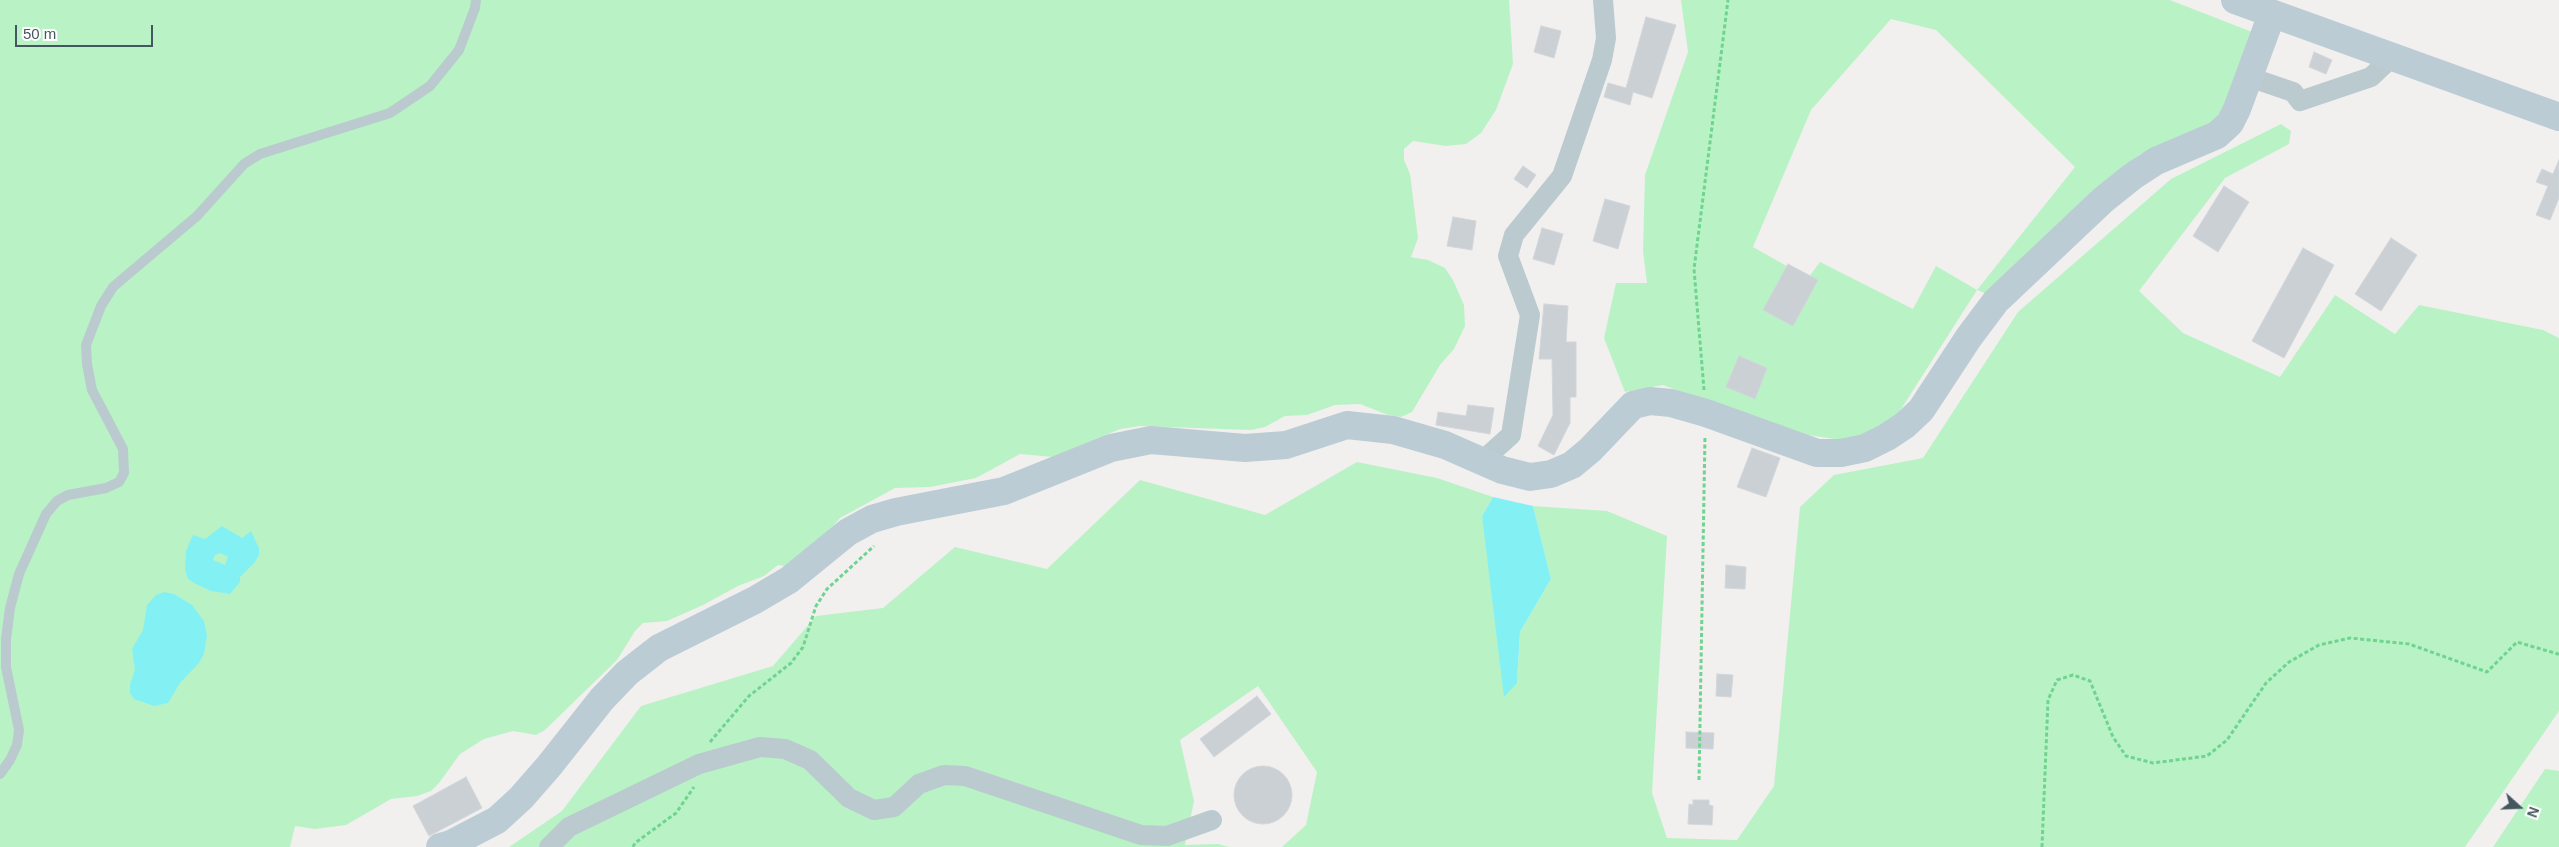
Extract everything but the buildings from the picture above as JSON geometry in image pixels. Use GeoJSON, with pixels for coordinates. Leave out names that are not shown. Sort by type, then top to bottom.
{"type":"FeatureCollection","features":[{"type":"Feature","properties":{"kind":"street"},"geometry":{"type":"LineString","coordinates":[[1482,461],[1511,435],[1530,315],[1508,256],[1514,235],[1562,176],[1602,60],[1606,38],[1603,0]]}},
{"type":"Feature","properties":{"kind":"street"},"geometry":{"type":"LineString","coordinates":[[2235,0],[2559,117]]}},
{"type":"Feature","properties":{"kind":"street"},"geometry":{"type":"LineString","coordinates":[[440,847],[451,844],[497,820],[532,785],[602,699],[627,673],[658,648],[755,600],[789,580],[848,532],[872,519],[896,512],[1004,491],[1111,448],[1151,440],[1245,448],[1286,445],[1347,425],[1393,430],[1445,445],[1502,470],[1530,477],[1551,474],[1572,465],[1633,405],[1650,401],[1671,403],[1706,413],[1818,454],[1842,453],[1865,448],[1887,438],[1921,410],[1969,337],[1996,301],[2023,274],[2133,176],[2156,161],[2217,135],[2230,123],[2249,78],[2272,14]]}},
{"type":"Feature","properties":{"kind":"street"},"geometry":{"type":"LineString","coordinates":[[2249,78],[2293,92],[2300,101],[2371,77],[2392,57]]}},
{"type":"Feature","properties":{"kind":"street"},"geometry":{"type":"LineString","coordinates":[[549,847],[569,827],[700,764],[760,747],[785,749],[810,760],[849,798],[874,810],[894,807],[920,784],[944,775],[965,776],[1141,835],[1167,836],[1212,820]]}},
{"type":"Feature","properties":{"kind":"lane"},"geometry":{"type":"LineString","coordinates":[[0,774],[10,760],[17,745],[19,730],[6,668],[6,639],[10,608],[19,574],[46,514],[57,501],[68,494],[106,488],[119,482],[124,473],[123,450],[92,390],[87,364],[86,345],[100,306],[113,287],[197,216],[244,164],[260,154],[390,113],[430,86],[459,50],[475,8],[476,0]]}},
{"type":"Feature","properties":{"kind":"path"},"geometry":{"type":"LineString","coordinates":[[1699,780],[1706,413],[1694,269],[1728,0]]}},
{"type":"Feature","properties":{"kind":"path"},"geometry":{"type":"LineString","coordinates":[[633,847],[635,843],[676,813],[693,791],[707,744],[749,696],[791,663],[804,647],[816,606],[827,589],[864,552],[880,541]]}},
{"type":"Feature","properties":{"kind":"path"},"geometry":{"type":"LineString","coordinates":[[2042,847],[2048,700],[2058,680],[2073,674],[2090,681],[2113,738],[2126,756],[2153,763],[2207,756],[2227,740],[2266,683],[2289,662],[2319,645],[2350,638],[2409,644],[2487,672],[2517,642],[2559,653]]}},
{"type":"Feature","properties":{"kind":"green space"},"geometry":{"type":"Polygon","coordinates":[[[0,0],[1509,0],[1513,64],[1496,110],[1481,133],[1466,144],[1446,146],[1413,141],[1404,149],[1404,160],[1410,174],[1418,238],[1411,257],[1428,260],[1445,268],[1453,280],[1464,305],[1465,326],[1454,349],[1440,365],[1412,412],[1401,417],[1388,415],[1360,404],[1335,405],[1307,415],[1285,416],[1265,427],[1251,430],[1140,426],[1120,429],[1053,457],[1020,454],[976,478],[930,487],[895,488],[840,518],[824,537],[790,567],[778,565],[764,576],[738,586],[703,605],[667,621],[643,623],[635,631],[617,660],[545,730],[536,735],[513,731],[484,739],[460,754],[431,791],[417,796],[391,799],[346,825],[315,829],[295,826],[290,847],[0,847],[0,0]]]}},
{"type":"Feature","properties":{"kind":"green space"},"geometry":{"type":"Polygon","coordinates":[[[1681,0],[2170,0],[2252,32],[2218,125],[2140,154],[1987,294],[1977,290],[1889,428],[1848,441],[1788,432],[1663,385],[1625,392],[1604,338],[1616,283],[1647,283],[1643,251],[1645,175],[1688,52],[1681,0]],[[1891,19],[1811,110],[1753,247],[1808,278],[1820,262],[1913,309],[1936,266],[1977,290],[2075,167],[1936,30],[1891,19]]]}},
{"type":"Feature","properties":{"kind":"green space"},"geometry":{"type":"Polygon","coordinates":[[[2281,124],[2291,131],[2289,144],[2225,178],[2139,291],[2183,333],[2280,377],[2335,295],[2395,334],[2419,305],[2543,330],[2559,338],[2559,711],[2465,847],[1282,847],[1306,825],[1317,772],[1258,686],[1180,740],[1194,801],[1185,845],[1218,844],[1229,847],[509,847],[562,811],[641,706],[773,666],[816,616],[883,608],[955,547],[1047,569],[1140,480],[1265,515],[1357,462],[1437,478],[1493,497],[1482,516],[1517,683],[1520,632],[1551,579],[1533,506],[1607,511],[1667,536],[1652,793],[1667,838],[1737,840],[1774,786],[1800,507],[1834,475],[1923,458],[2018,312],[2171,179],[2281,124]]]}},
{"type":"Feature","properties":{"kind":"green space"},"geometry":{"type":"Polygon","coordinates":[[[2545,769],[2559,771],[2559,847],[2493,847],[2545,769]]]}},
{"type":"Feature","properties":{"kind":"water"},"geometry":{"type":"Polygon","coordinates":[[[1493,497],[1533,506],[1551,579],[1520,632],[1517,683],[1504,697],[1482,516],[1493,497]]]}},
{"type":"Feature","properties":{"kind":"water"},"geometry":{"type":"Polygon","coordinates":[[[222,526],[242,538],[251,531],[259,548],[259,555],[255,562],[240,577],[240,582],[230,594],[211,591],[188,579],[185,569],[186,551],[193,535],[205,539],[222,526]],[[221,553],[215,555],[213,560],[225,565],[228,557],[221,553]]]}},
{"type":"Feature","properties":{"kind":"water"},"geometry":{"type":"Polygon","coordinates":[[[164,592],[174,594],[192,605],[204,621],[207,635],[204,654],[199,663],[180,683],[168,703],[154,706],[134,699],[130,693],[130,684],[135,670],[132,649],[143,630],[147,605],[156,595],[164,592]]]}}]}
